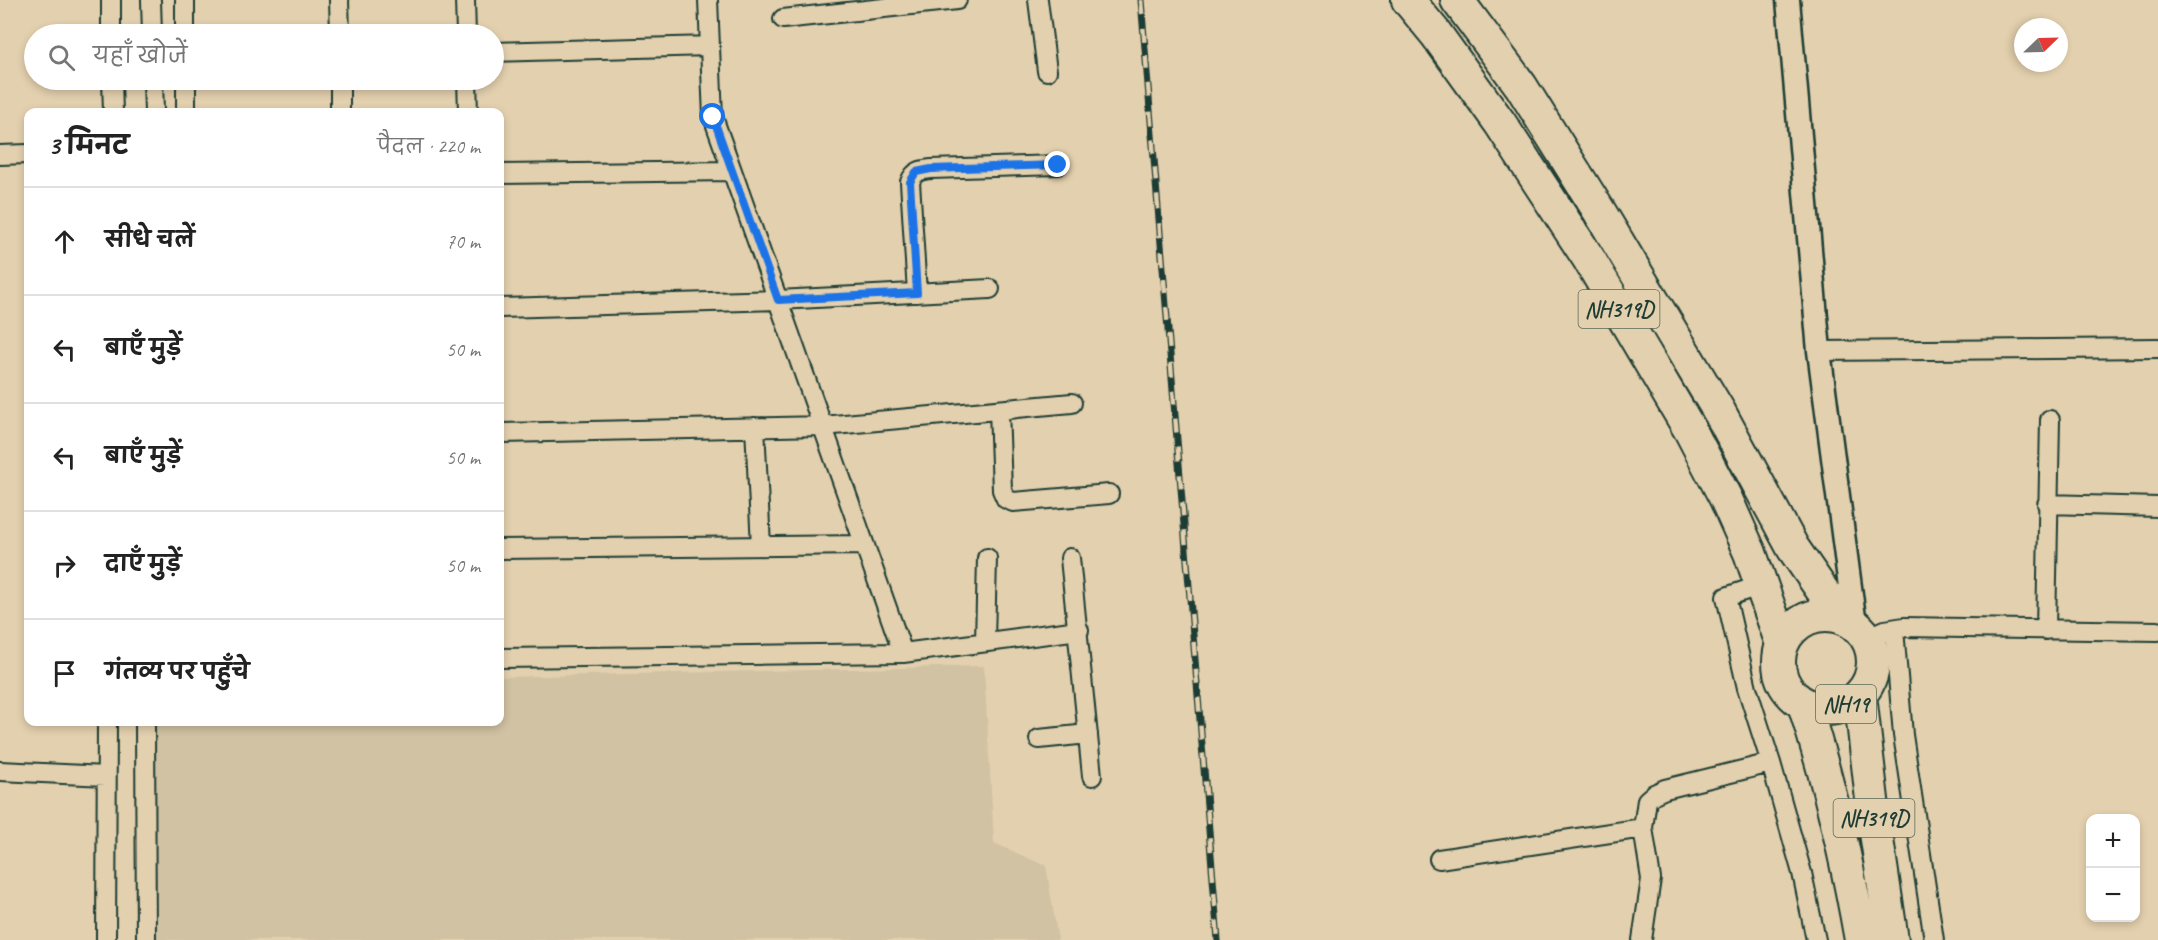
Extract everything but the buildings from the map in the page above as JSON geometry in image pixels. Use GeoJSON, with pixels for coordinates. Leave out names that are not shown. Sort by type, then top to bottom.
{"type":"FeatureCollection","features":[{"type":"Feature","properties":{"kind":"highway","name":"NH319D"},"geometry":{"type":"LineString","coordinates":[[1408,0],[1436,34],[1500,123],[1589,259],[1690,430],[1721,489],[1750,553],[1782,644]]}},
{"type":"Feature","properties":{"kind":"highway","name":"NH319D"},"geometry":{"type":"LineString","coordinates":[[1457,0],[1521,86],[1601,214],[1720,413],[1793,548],[1864,627]]}},
{"type":"Feature","properties":{"kind":"highway"},"geometry":{"type":"LineString","coordinates":[[1782,644],[1791,629],[1805,619],[1822,614],[1864,627]]}},
{"type":"Feature","properties":{"kind":"highway","name":"NH19"},"geometry":{"type":"LineString","coordinates":[[1782,644],[1778,661],[1781,678],[1790,693],[1804,704],[1821,710],[1838,708],[1854,701],[1860,695],[1873,672],[1873,654],[1864,627]]}},
{"type":"Feature","properties":{"kind":"highway","name":"NH319D"},"geometry":{"type":"LineString","coordinates":[[1860,695],[1875,826],[1892,940]]}},
{"type":"Feature","properties":{"kind":"highway","name":"NH319D"},"geometry":{"type":"LineString","coordinates":[[1804,704],[1827,777],[1844,851],[1860,940]]}},
{"type":"Feature","properties":{"kind":"street"},"geometry":{"type":"LineString","coordinates":[[111,0],[111,24]]}},
{"type":"Feature","properties":{"kind":"street"},"geometry":{"type":"LineString","coordinates":[[152,0],[152,24]]}},
{"type":"Feature","properties":{"kind":"street"},"geometry":{"type":"LineString","coordinates":[[185,0],[185,24]]}},
{"type":"Feature","properties":{"kind":"street"},"geometry":{"type":"LineString","coordinates":[[339,0],[340,24]]}},
{"type":"Feature","properties":{"kind":"street"},"geometry":{"type":"LineString","coordinates":[[465,0],[466,24]]}},
{"type":"Feature","properties":{"kind":"street"},"geometry":{"type":"LineString","coordinates":[[708,0],[713,117],[903,653]]}},
{"type":"Feature","properties":{"kind":"street"},"geometry":{"type":"LineString","coordinates":[[783,19],[873,5],[957,0]]}},
{"type":"Feature","properties":{"kind":"street"},"geometry":{"type":"LineString","coordinates":[[1038,0],[1047,71]]}},
{"type":"Feature","properties":{"kind":"street"},"geometry":{"type":"LineString","coordinates":[[1788,0],[1820,351],[1864,627],[1903,735],[1934,940]]}},
{"type":"Feature","properties":{"kind":"street"},"geometry":{"type":"LineString","coordinates":[[504,52],[710,46]]}},
{"type":"Feature","properties":{"kind":"street"},"geometry":{"type":"LineString","coordinates":[[112,90],[113,108]]}},
{"type":"Feature","properties":{"kind":"street"},"geometry":{"type":"LineString","coordinates":[[153,90],[154,108]]}},
{"type":"Feature","properties":{"kind":"street"},"geometry":{"type":"LineString","coordinates":[[186,90],[186,108]]}},
{"type":"Feature","properties":{"kind":"street"},"geometry":{"type":"LineString","coordinates":[[340,90],[340,108]]}},
{"type":"Feature","properties":{"kind":"street"},"geometry":{"type":"LineString","coordinates":[[467,90],[468,108]]}},
{"type":"Feature","properties":{"kind":"street"},"geometry":{"type":"LineString","coordinates":[[0,155],[24,154]]}},
{"type":"Feature","properties":{"kind":"street"},"geometry":{"type":"LineString","coordinates":[[917,293],[910,182],[912,175],[931,169],[1058,165]]}},
{"type":"Feature","properties":{"kind":"street"},"geometry":{"type":"LineString","coordinates":[[504,174],[732,171]]}},
{"type":"Feature","properties":{"kind":"street"},"geometry":{"type":"LineString","coordinates":[[504,308],[778,300],[990,288]]}},
{"type":"Feature","properties":{"kind":"street"},"geometry":{"type":"LineString","coordinates":[[1820,351],[2158,348]]}},
{"type":"Feature","properties":{"kind":"street"},"geometry":{"type":"LineString","coordinates":[[504,433],[823,426],[1072,403]]}},
{"type":"Feature","properties":{"kind":"street"},"geometry":{"type":"LineString","coordinates":[[999,410],[1002,490],[1006,499],[1013,501],[1109,494]]}},
{"type":"Feature","properties":{"kind":"street"},"geometry":{"type":"LineString","coordinates":[[2046,630],[2050,420]]}},
{"type":"Feature","properties":{"kind":"street"},"geometry":{"type":"LineString","coordinates":[[755,427],[761,546]]}},
{"type":"Feature","properties":{"kind":"street"},"geometry":{"type":"LineString","coordinates":[[2047,504],[2158,507]]}},
{"type":"Feature","properties":{"kind":"street"},"geometry":{"type":"LineString","coordinates":[[504,549],[864,545]]}},
{"type":"Feature","properties":{"kind":"street"},"geometry":{"type":"LineString","coordinates":[[985,642],[987,558]]}},
{"type":"Feature","properties":{"kind":"street"},"geometry":{"type":"LineString","coordinates":[[1070,558],[1092,776]]}},
{"type":"Feature","properties":{"kind":"street"},"geometry":{"type":"LineString","coordinates":[[1761,585],[1726,597],[1747,688],[1802,873],[1816,940]]}},
{"type":"Feature","properties":{"kind":"street"},"geometry":{"type":"LineString","coordinates":[[1864,627],[2158,632]]}},
{"type":"Feature","properties":{"kind":"street"},"geometry":{"type":"LineString","coordinates":[[504,658],[903,653],[1079,630]]}},
{"type":"Feature","properties":{"kind":"street"},"geometry":{"type":"LineString","coordinates":[[106,940],[107,726]]}},
{"type":"Feature","properties":{"kind":"street"},"geometry":{"type":"LineString","coordinates":[[145,726],[146,940]]}},
{"type":"Feature","properties":{"kind":"street"},"geometry":{"type":"LineString","coordinates":[[1039,739],[1088,734]]}},
{"type":"Feature","properties":{"kind":"street"},"geometry":{"type":"LineString","coordinates":[[1642,940],[1651,879],[1643,828],[1647,800],[1654,794],[1771,763]]}},
{"type":"Feature","properties":{"kind":"street"},"geometry":{"type":"LineString","coordinates":[[0,771],[106,776]]}},
{"type":"Feature","properties":{"kind":"street"},"geometry":{"type":"LineString","coordinates":[[1439,859],[1643,828]]}},
{"type":"Feature","properties":{"kind":"shaded area"},"geometry":{"type":"Polygon","coordinates":[[[984,666],[994,843],[1046,866],[1058,940],[154,940],[153,726],[504,726],[504,677],[984,666]]]}},
{"type":"Feature","properties":{"kind":"railway"},"geometry":{"type":"LineString","coordinates":[[1141,0],[1218,940]]}},
{"type":"Feature","properties":{"kind":"route"},"geometry":{"type":"LineString","coordinates":[[713,117],[778,300],[917,293],[910,182],[912,175],[916,172],[931,169],[1058,165]]}}]}
